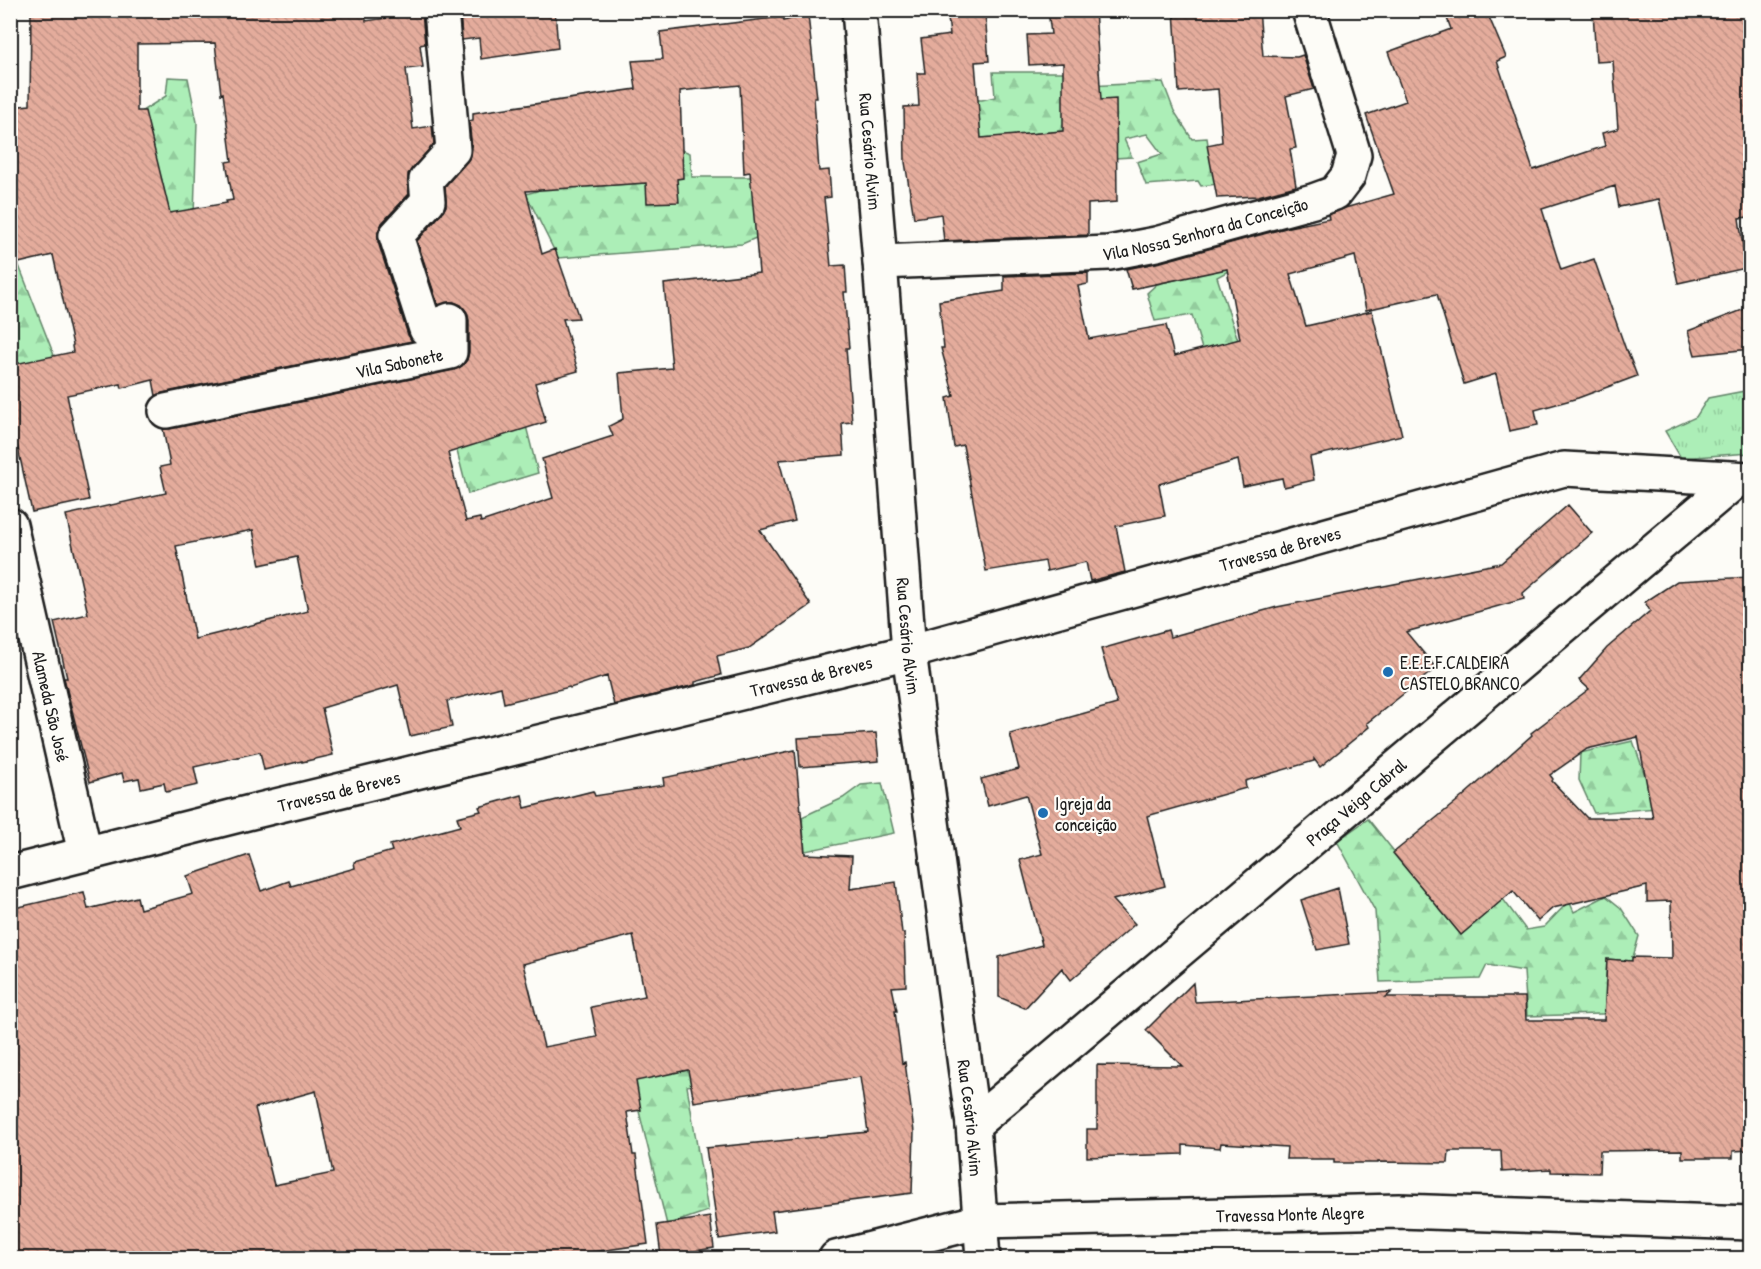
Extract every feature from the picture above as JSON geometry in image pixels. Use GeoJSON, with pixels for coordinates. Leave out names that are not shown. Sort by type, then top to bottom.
{"type":"FeatureCollection","features":[{"type":"Feature","properties":{"kind":"street","name":"Vila Sabonete"},"geometry":{"type":"LineString","coordinates":[[166,411],[450,352],[450,320],[426,329],[396,236],[428,201],[426,180],[453,150],[441,10]]}},
{"type":"Feature","properties":{"kind":"street","name":"Rua Cesário Alvim"},"geometry":{"type":"LineString","coordinates":[[859,10],[909,652],[973,1125],[983,1258]]}},
{"type":"Feature","properties":{"kind":"street","name":"Vila Nossa Senhora da Conceição"},"geometry":{"type":"LineString","coordinates":[[880,262],[1109,253],[1155,244],[1335,193],[1348,176],[1354,155],[1309,10]]}},
{"type":"Feature","properties":{"kind":"street","name":"Travessa de Breves"},"geometry":{"type":"LineString","coordinates":[[10,873],[909,652],[1564,469],[1744,479]]}},
{"type":"Feature","properties":{"kind":"street","name":"Praça Veiga Cabral"},"geometry":{"type":"LineString","coordinates":[[973,1125],[1744,479]]}},
{"type":"Feature","properties":{"kind":"street","name":"Alameda São José"},"geometry":{"type":"LineString","coordinates":[[10,525],[85,853]]}},
{"type":"Feature","properties":{"kind":"street","name":"Travessa Monte Alegre"},"geometry":{"type":"LineString","coordinates":[[836,1258],[981,1221],[1399,1211],[1750,1223]]}},
{"type":"Feature","properties":{"kind":"green space"},"geometry":{"type":"Polygon","coordinates":[[[993,72],[1085,72],[1089,86],[1163,82],[1174,111],[1192,139],[1207,138],[1211,164],[1227,183],[1201,186],[1198,181],[1146,185],[1137,162],[1162,154],[1147,134],[1124,139],[1132,157],[1097,159],[1093,128],[944,140],[939,99],[982,100],[995,97],[993,72]]]}},
{"type":"Feature","properties":{"kind":"green space"},"geometry":{"type":"Polygon","coordinates":[[[168,77],[188,78],[197,122],[193,246],[185,283],[161,177],[109,186],[142,111],[166,96],[168,77]]]}},
{"type":"Feature","properties":{"kind":"green space"},"geometry":{"type":"Polygon","coordinates":[[[662,142],[690,153],[692,177],[751,177],[765,234],[742,244],[558,258],[526,194],[537,191],[530,168],[563,188],[661,182],[662,142]]]}},
{"type":"Feature","properties":{"kind":"green space"},"geometry":{"type":"Polygon","coordinates":[[[1228,240],[1230,270],[1217,277],[1242,352],[1202,349],[1192,315],[1155,321],[1147,293],[1157,284],[1188,277],[1187,244],[1228,240]]]}},
{"type":"Feature","properties":{"kind":"green space"},"geometry":{"type":"Polygon","coordinates":[[[18,263],[64,381],[27,362],[11,365],[10,265],[18,263]]]}},
{"type":"Feature","properties":{"kind":"green space"},"geometry":{"type":"Polygon","coordinates":[[[500,324],[538,473],[468,494],[435,365],[500,324]]]}},
{"type":"Feature","properties":{"kind":"green space"},"geometry":{"type":"Polygon","coordinates":[[[1750,390],[1750,453],[1681,458],[1665,431],[1696,417],[1708,398],[1750,390]]]}},
{"type":"Feature","properties":{"kind":"green space"},"geometry":{"type":"Polygon","coordinates":[[[1633,741],[1647,781],[1684,806],[1594,813],[1579,780],[1580,753],[1633,741]]]}},
{"type":"Feature","properties":{"kind":"green space"},"geometry":{"type":"Polygon","coordinates":[[[882,783],[894,833],[805,851],[802,817],[843,798],[861,785],[882,783]]]}},
{"type":"Feature","properties":{"kind":"green space"},"geometry":{"type":"Polygon","coordinates":[[[1368,819],[1461,935],[1503,899],[1526,930],[1544,927],[1569,901],[1574,912],[1606,896],[1621,908],[1639,936],[1632,961],[1607,959],[1606,977],[1631,979],[1674,1012],[1527,1016],[1524,971],[1487,965],[1480,979],[1380,982],[1375,911],[1337,841],[1368,819]]]}},
{"type":"Feature","properties":{"kind":"green space"},"geometry":{"type":"Polygon","coordinates":[[[617,1022],[716,1079],[687,1086],[708,1211],[667,1225],[617,1022]]]}},
{"type":"Feature","properties":{"kind":"building"},"geometry":{"type":"Polygon","coordinates":[[[31,10],[320,10],[320,15],[365,10],[366,21],[422,13],[425,44],[420,45],[423,67],[406,69],[413,129],[432,126],[434,144],[408,174],[409,194],[382,223],[378,233],[378,242],[408,335],[412,341],[156,396],[153,380],[122,388],[121,384],[67,395],[89,500],[32,512],[15,435],[10,436],[10,365],[73,352],[73,345],[53,255],[10,265],[10,107],[30,105],[31,10]],[[215,43],[137,44],[137,111],[145,111],[170,213],[233,200],[226,162],[232,161],[223,93],[221,94],[215,43]]]}},
{"type":"Feature","properties":{"kind":"building"},"geometry":{"type":"Polygon","coordinates":[[[460,10],[555,10],[558,48],[481,59],[479,38],[462,40],[460,10]]]}},
{"type":"Feature","properties":{"kind":"building"},"geometry":{"type":"Polygon","coordinates":[[[1048,10],[1095,10],[1101,100],[1116,99],[1117,202],[1088,204],[1088,235],[944,241],[941,214],[914,218],[905,162],[904,107],[919,106],[917,73],[925,73],[921,39],[950,35],[948,18],[985,14],[989,61],[975,62],[981,138],[1063,131],[1063,63],[1029,65],[1027,35],[1051,34],[1048,10]]]}},
{"type":"Feature","properties":{"kind":"building"},"geometry":{"type":"Polygon","coordinates":[[[1174,10],[1259,10],[1263,56],[1297,57],[1303,55],[1314,89],[1286,96],[1296,148],[1290,149],[1296,186],[1258,196],[1217,198],[1207,145],[1222,142],[1218,89],[1179,92],[1174,10]]]}},
{"type":"Feature","properties":{"kind":"building"},"geometry":{"type":"Polygon","coordinates":[[[1444,10],[1486,10],[1506,57],[1497,61],[1533,170],[1605,146],[1602,133],[1618,129],[1613,61],[1596,62],[1593,10],[1750,10],[1750,217],[1739,218],[1746,268],[1678,283],[1659,199],[1619,207],[1615,186],[1542,209],[1561,270],[1594,259],[1637,376],[1578,398],[1535,410],[1538,425],[1509,431],[1496,374],[1464,384],[1437,294],[1366,310],[1355,256],[1290,274],[1306,326],[1372,311],[1402,435],[1310,457],[1314,480],[1284,487],[1282,478],[1243,486],[1238,460],[1159,484],[1165,516],[1116,526],[1125,572],[1090,581],[1086,562],[1047,571],[1045,561],[986,571],[963,445],[954,447],[947,398],[954,396],[941,348],[944,348],[939,301],[1004,291],[1004,276],[1088,273],[1088,284],[1078,286],[1089,339],[1166,325],[1174,356],[1240,339],[1227,269],[1132,289],[1126,269],[1329,219],[1328,215],[1345,208],[1394,194],[1366,115],[1406,101],[1388,52],[1451,29],[1444,10]]]}},
{"type":"Feature","properties":{"kind":"building"},"geometry":{"type":"Polygon","coordinates":[[[808,15],[817,98],[814,98],[819,171],[829,170],[831,197],[824,198],[831,266],[845,265],[847,292],[844,292],[849,348],[846,348],[852,422],[842,423],[844,455],[779,460],[795,521],[760,530],[811,605],[749,648],[717,656],[721,675],[695,682],[695,685],[614,705],[607,676],[570,688],[504,703],[501,687],[447,701],[452,727],[410,736],[398,685],[322,708],[333,755],[264,770],[260,752],[194,767],[198,785],[166,792],[164,783],[141,788],[139,778],[124,781],[122,773],[90,782],[64,678],[67,678],[54,622],[88,614],[66,515],[166,493],[160,467],[170,465],[163,429],[454,370],[462,366],[469,352],[467,312],[461,305],[453,302],[438,305],[417,241],[442,213],[446,206],[445,186],[471,156],[469,121],[473,120],[473,113],[636,89],[632,61],[663,59],[660,32],[782,17],[783,21],[808,15]],[[740,85],[680,91],[683,178],[677,179],[679,202],[647,203],[646,183],[526,191],[542,254],[555,249],[579,318],[563,319],[578,371],[535,383],[546,422],[448,453],[466,521],[480,518],[481,522],[553,498],[542,459],[613,436],[609,426],[623,419],[619,373],[672,368],[664,284],[759,273],[750,172],[744,173],[740,85]],[[253,530],[176,546],[195,639],[308,611],[297,557],[260,565],[253,530]]]}},
{"type":"Feature","properties":{"kind":"building"},"geometry":{"type":"Polygon","coordinates":[[[1750,307],[1750,349],[1695,355],[1688,331],[1750,307]]]}},
{"type":"Feature","properties":{"kind":"building"},"geometry":{"type":"Polygon","coordinates":[[[1568,505],[1592,533],[1523,593],[1524,599],[1406,632],[1436,668],[1367,723],[1369,727],[1320,767],[1314,759],[1314,761],[1245,781],[1246,788],[1147,816],[1165,886],[1113,900],[1135,924],[1071,980],[1062,968],[1025,1008],[999,997],[999,957],[1042,945],[1020,860],[1042,854],[1026,795],[988,806],[981,779],[1019,769],[1010,734],[1117,704],[1101,649],[1168,630],[1170,637],[1277,607],[1501,563],[1568,505]]]}},
{"type":"Feature","properties":{"kind":"building"},"geometry":{"type":"Polygon","coordinates":[[[1750,577],[1750,1150],[1733,1151],[1733,1158],[1682,1158],[1682,1150],[1600,1151],[1599,1173],[1551,1172],[1551,1169],[1502,1172],[1501,1151],[1449,1151],[1448,1163],[1334,1163],[1334,1159],[1286,1159],[1287,1147],[1221,1143],[1220,1148],[1183,1145],[1183,1154],[1087,1157],[1087,1129],[1097,1129],[1097,1065],[1182,1066],[1146,1030],[1193,983],[1195,1002],[1392,992],[1386,997],[1525,997],[1526,1020],[1604,1020],[1607,959],[1632,961],[1632,957],[1672,958],[1671,901],[1647,902],[1647,886],[1553,908],[1538,921],[1513,891],[1461,935],[1393,853],[1462,797],[1532,735],[1531,733],[1589,689],[1579,680],[1607,648],[1650,611],[1645,602],[1677,581],[1750,577]],[[1638,737],[1587,749],[1550,775],[1552,781],[1587,818],[1653,818],[1638,737]]]}},
{"type":"Feature","properties":{"kind":"building"},"geometry":{"type":"Polygon","coordinates":[[[876,733],[879,761],[800,767],[798,738],[876,733]]]}},
{"type":"Feature","properties":{"kind":"building"},"geometry":{"type":"Polygon","coordinates":[[[795,750],[805,854],[852,856],[850,889],[896,882],[902,933],[904,933],[906,986],[892,987],[914,1132],[912,1193],[772,1211],[775,1231],[719,1239],[706,1148],[868,1132],[860,1077],[694,1102],[688,1070],[636,1081],[641,1110],[627,1112],[633,1155],[636,1155],[648,1244],[586,1253],[586,1258],[10,1258],[10,909],[84,892],[88,909],[137,897],[140,909],[193,894],[187,876],[249,855],[261,891],[289,881],[291,886],[355,868],[354,862],[392,851],[390,845],[460,826],[457,817],[481,811],[479,807],[522,795],[525,808],[593,791],[595,796],[664,785],[663,778],[795,750]],[[633,935],[523,964],[544,1047],[597,1037],[591,1007],[645,996],[633,935]],[[316,1091],[255,1108],[274,1185],[333,1173],[316,1091]]]}},
{"type":"Feature","properties":{"kind":"building"},"geometry":{"type":"Polygon","coordinates":[[[1338,888],[1349,944],[1317,950],[1301,900],[1338,888]]]}},
{"type":"Feature","properties":{"kind":"building"},"geometry":{"type":"Polygon","coordinates":[[[710,1217],[714,1248],[661,1256],[657,1225],[710,1217]]]}},
{"type":"Feature","properties":{"kind":"place","name":"E.E.E.F.CALDEIRA CASTELO BRANCO"},"geometry":{"type":"Point","coordinates":[1388,672]}},
{"type":"Feature","properties":{"kind":"place","name":"Igreja da conceição"},"geometry":{"type":"Point","coordinates":[1043,813]}}]}
